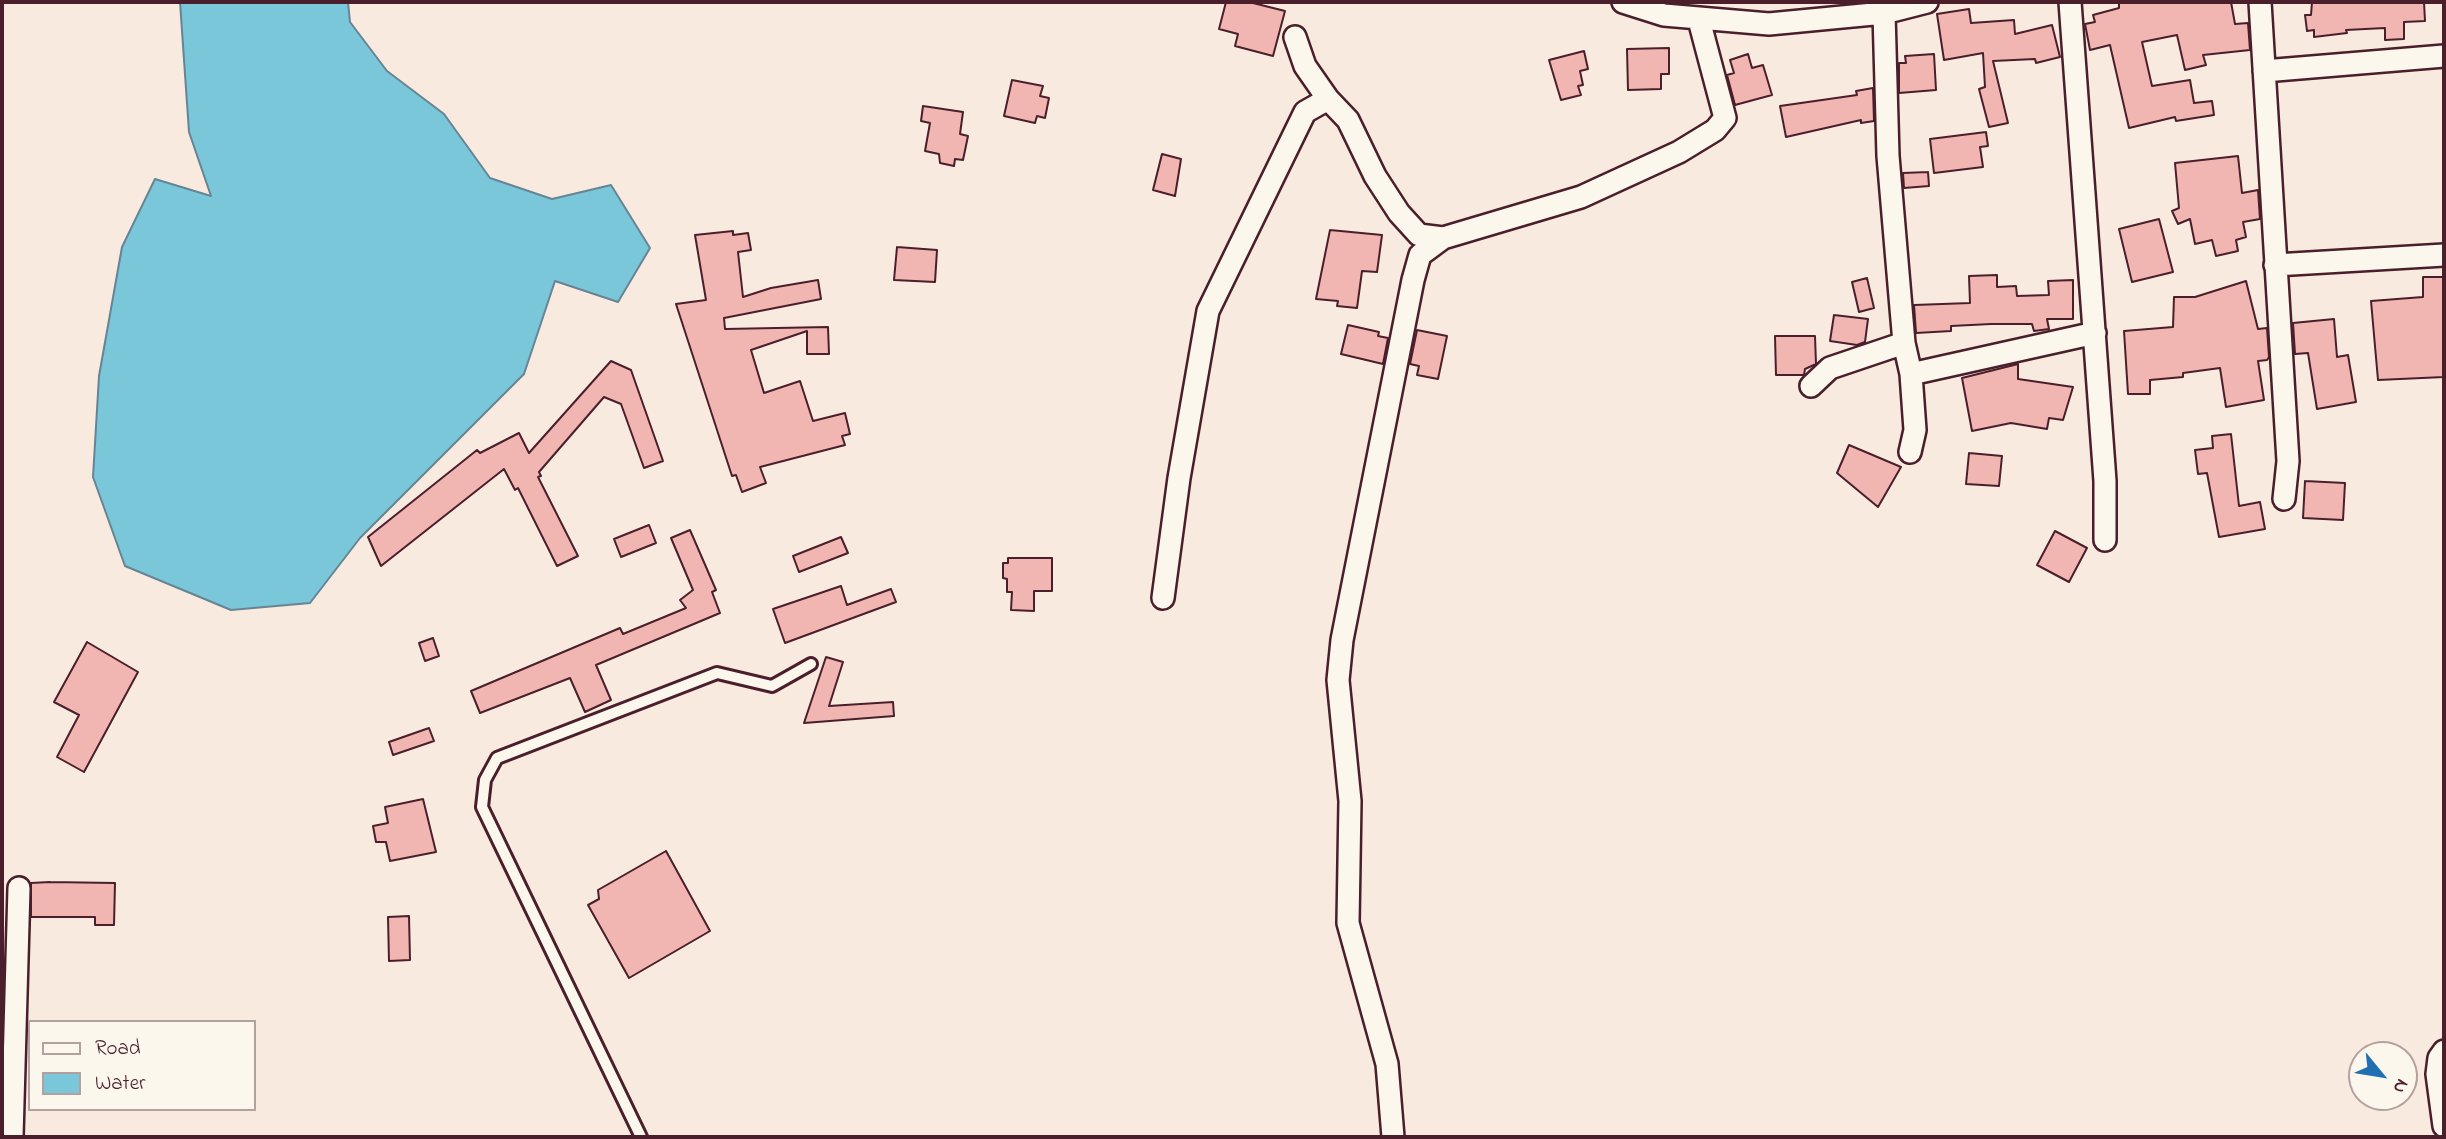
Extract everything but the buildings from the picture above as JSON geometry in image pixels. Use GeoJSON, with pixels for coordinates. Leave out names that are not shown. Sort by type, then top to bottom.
{"type":"FeatureCollection","features":[{"type":"Feature","properties":{"kind":"street"},"geometry":{"type":"LineString","coordinates":[[1623,2],[1664,15],[1769,24],[1884,13],[1927,2]]}},
{"type":"Feature","properties":{"kind":"street"},"geometry":{"type":"LineString","coordinates":[[2070,2],[2105,481],[2105,540]]}},
{"type":"Feature","properties":{"kind":"street"},"geometry":{"type":"LineString","coordinates":[[2260,2],[2287,461],[2284,499]]}},
{"type":"Feature","properties":{"kind":"street"},"geometry":{"type":"LineString","coordinates":[[1884,13],[1888,156],[1904,343],[1911,373],[1915,430],[1910,452]]}},
{"type":"Feature","properties":{"kind":"street"},"geometry":{"type":"LineString","coordinates":[[1393,1137],[1387,1064],[1348,923],[1350,801],[1338,680],[1342,640],[1413,280],[1420,256],[1443,238],[1581,197],[1679,152],[1715,130],[1725,118],[1699,20]]}},
{"type":"Feature","properties":{"kind":"street"},"geometry":{"type":"LineString","coordinates":[[1295,37],[1305,66],[1328,99],[1348,120],[1375,177],[1399,213],[1419,234],[1443,238]]}},
{"type":"Feature","properties":{"kind":"street"},"geometry":{"type":"LineString","coordinates":[[2264,71],[2444,56]]}},
{"type":"Feature","properties":{"kind":"street"},"geometry":{"type":"LineString","coordinates":[[1163,598],[1179,478],[1208,311],[1305,112],[1328,99]]}},
{"type":"Feature","properties":{"kind":"street"},"geometry":{"type":"LineString","coordinates":[[2275,265],[2444,255]]}},
{"type":"Feature","properties":{"kind":"street"},"geometry":{"type":"LineString","coordinates":[[1911,373],[2095,332]]}},
{"type":"Feature","properties":{"kind":"street"},"geometry":{"type":"LineString","coordinates":[[1811,386],[1830,368],[1904,343]]}},
{"type":"Feature","properties":{"kind":"street"},"geometry":{"type":"LineString","coordinates":[[12,1137],[19,888]]}},
{"type":"Feature","properties":{"kind":"street"},"geometry":{"type":"LineString","coordinates":[[2444,1051],[2439,1058],[2437,1074],[2444,1126]]}},
{"type":"Feature","properties":{"kind":"lane"},"geometry":{"type":"LineString","coordinates":[[641,1137],[482,807],[485,780],[498,758],[717,673],[772,686],[811,664]]}},
{"type":"Feature","properties":{"kind":"water"},"geometry":{"type":"Polygon","coordinates":[[[180,2],[348,2],[350,22],[387,71],[444,114],[490,178],[552,199],[611,185],[650,248],[618,302],[555,281],[524,374],[360,538],[310,603],[231,610],[125,566],[93,477],[99,376],[122,247],[155,179],[211,196],[189,132],[180,2]]]}}]}
